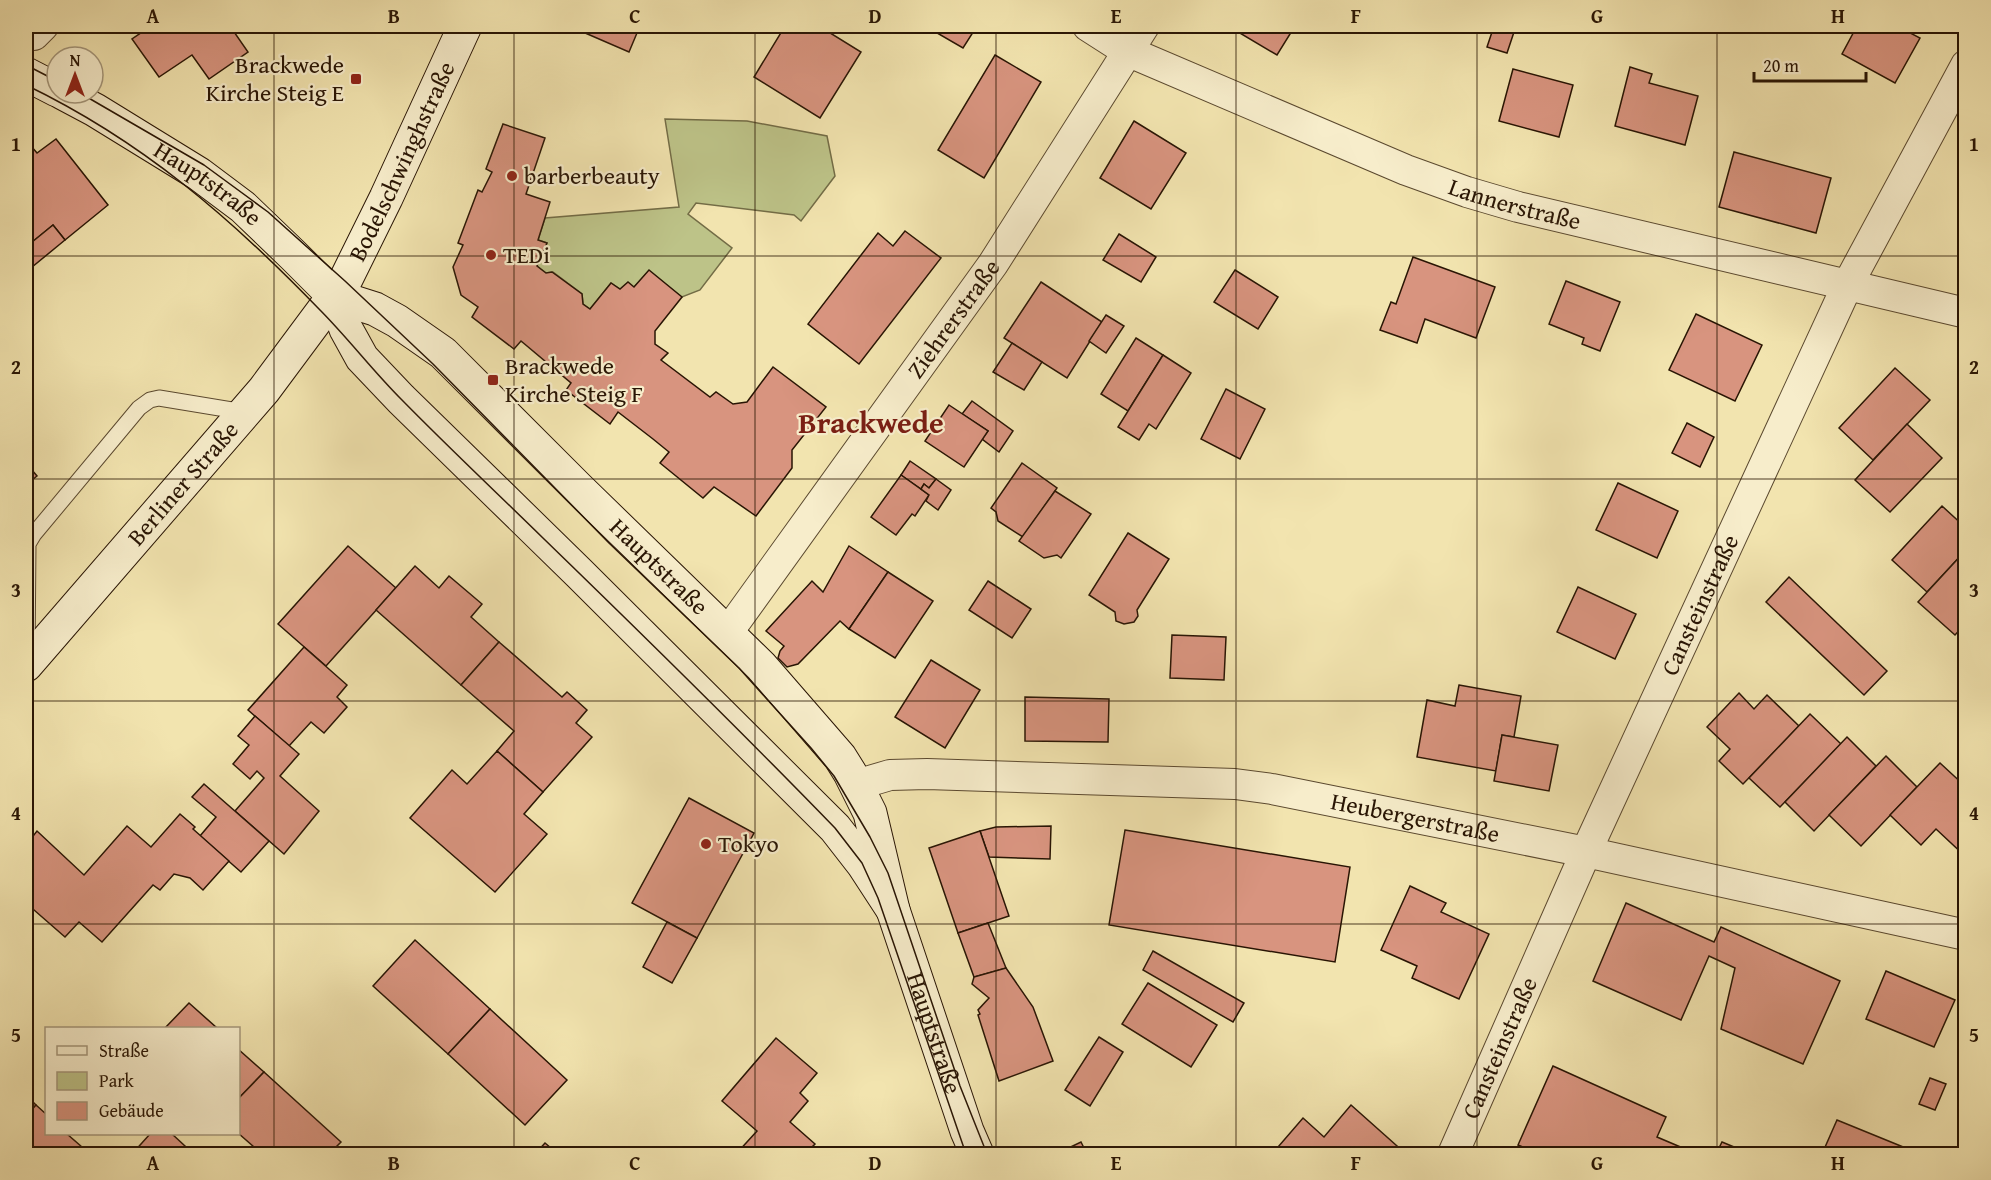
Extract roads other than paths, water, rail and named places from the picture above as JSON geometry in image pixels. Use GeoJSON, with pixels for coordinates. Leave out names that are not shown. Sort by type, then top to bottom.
{"type":"FeatureCollection","features":[{"type":"Feature","properties":{"kind":"street"},"geometry":{"type":"LineString","coordinates":[[36,26],[34,35],[43,26]]}},
{"type":"Feature","properties":{"kind":"street","name":"Bodelschwinghstraße"},"geometry":{"type":"LineString","coordinates":[[334,296],[345,281],[386,198],[465,26]]}},
{"type":"Feature","properties":{"kind":"street","name":"Lannerstraße"},"geometry":{"type":"LineString","coordinates":[[1088,26],[1127,51],[1407,170],[1467,192],[1518,207],[1965,313]]}},
{"type":"Feature","properties":{"kind":"street","name":"Ziehrerstraße"},"geometry":{"type":"LineString","coordinates":[[728,632],[993,264],[1144,26]]}},
{"type":"Feature","properties":{"kind":"street","name":"Cansteinstraße"},"geometry":{"type":"LineString","coordinates":[[1453,1155],[1586,852],[1847,286],[1965,65]]}},
{"type":"Feature","properties":{"kind":"street"},"geometry":{"type":"LineString","coordinates":[[26,74],[45,84]]}},
{"type":"Feature","properties":{"kind":"street","name":"Hauptstraße"},"geometry":{"type":"LineString","coordinates":[[84,105],[151,143],[217,187],[243,207],[334,296],[346,329],[362,358],[835,828],[863,864],[893,910]]}},
{"type":"Feature","properties":{"kind":"street","name":"Hauptstraße"},"geometry":{"type":"LineString","coordinates":[[334,296],[375,309],[397,321],[443,353],[578,488],[728,632],[761,666],[840,757],[870,813],[893,910],[977,1155]]}},
{"type":"Feature","properties":{"kind":"street","name":"Berliner Straße"},"geometry":{"type":"LineString","coordinates":[[26,664],[264,390],[334,296]]}},
{"type":"Feature","properties":{"kind":"street","name":"Heubergerstraße"},"geometry":{"type":"LineString","coordinates":[[856,785],[890,775],[927,774],[1235,784],[1272,789],[1586,852],[1965,935]]}},
{"type":"Feature","properties":{"kind":"lane"},"geometry":{"type":"LineString","coordinates":[[26,664],[28,544],[33,534],[140,408],[150,400],[159,398],[245,412]]}},
{"type":"Feature","properties":{"kind":"tram line"},"geometry":{"type":"LineString","coordinates":[[26,65],[45,75]]}},
{"type":"Feature","properties":{"kind":"tram line"},"geometry":{"type":"LineString","coordinates":[[26,85],[68,107],[146,156],[218,212],[252,243],[330,320],[419,417],[691,682],[835,828],[862,863],[878,898],[966,1154]]}},
{"type":"Feature","properties":{"kind":"tram line"},"geometry":{"type":"LineString","coordinates":[[101,105],[204,165],[268,212],[345,281],[433,364],[609,543],[739,668],[811,748],[834,776],[888,873],[960,1086],[987,1154]]}},
{"type":"Feature","properties":{"kind":"place","name":"Brackwede Kirche Steig E"},"geometry":{"type":"Point","coordinates":[356,79]}},
{"type":"Feature","properties":{"kind":"place","name":"barberbeauty"},"geometry":{"type":"Point","coordinates":[512,176]}},
{"type":"Feature","properties":{"kind":"place","name":"TEDi"},"geometry":{"type":"Point","coordinates":[491,255]}},
{"type":"Feature","properties":{"kind":"place","name":"Brackwede Kirche Steig F"},"geometry":{"type":"Point","coordinates":[493,380]}},
{"type":"Feature","properties":{"kind":"place","name":"Tokyo"},"geometry":{"type":"Point","coordinates":[706,844]}},
{"type":"Feature","properties":{"kind":"district","name":"Brackwede"},"geometry":{"type":"Point","coordinates":[871,423]}}]}
